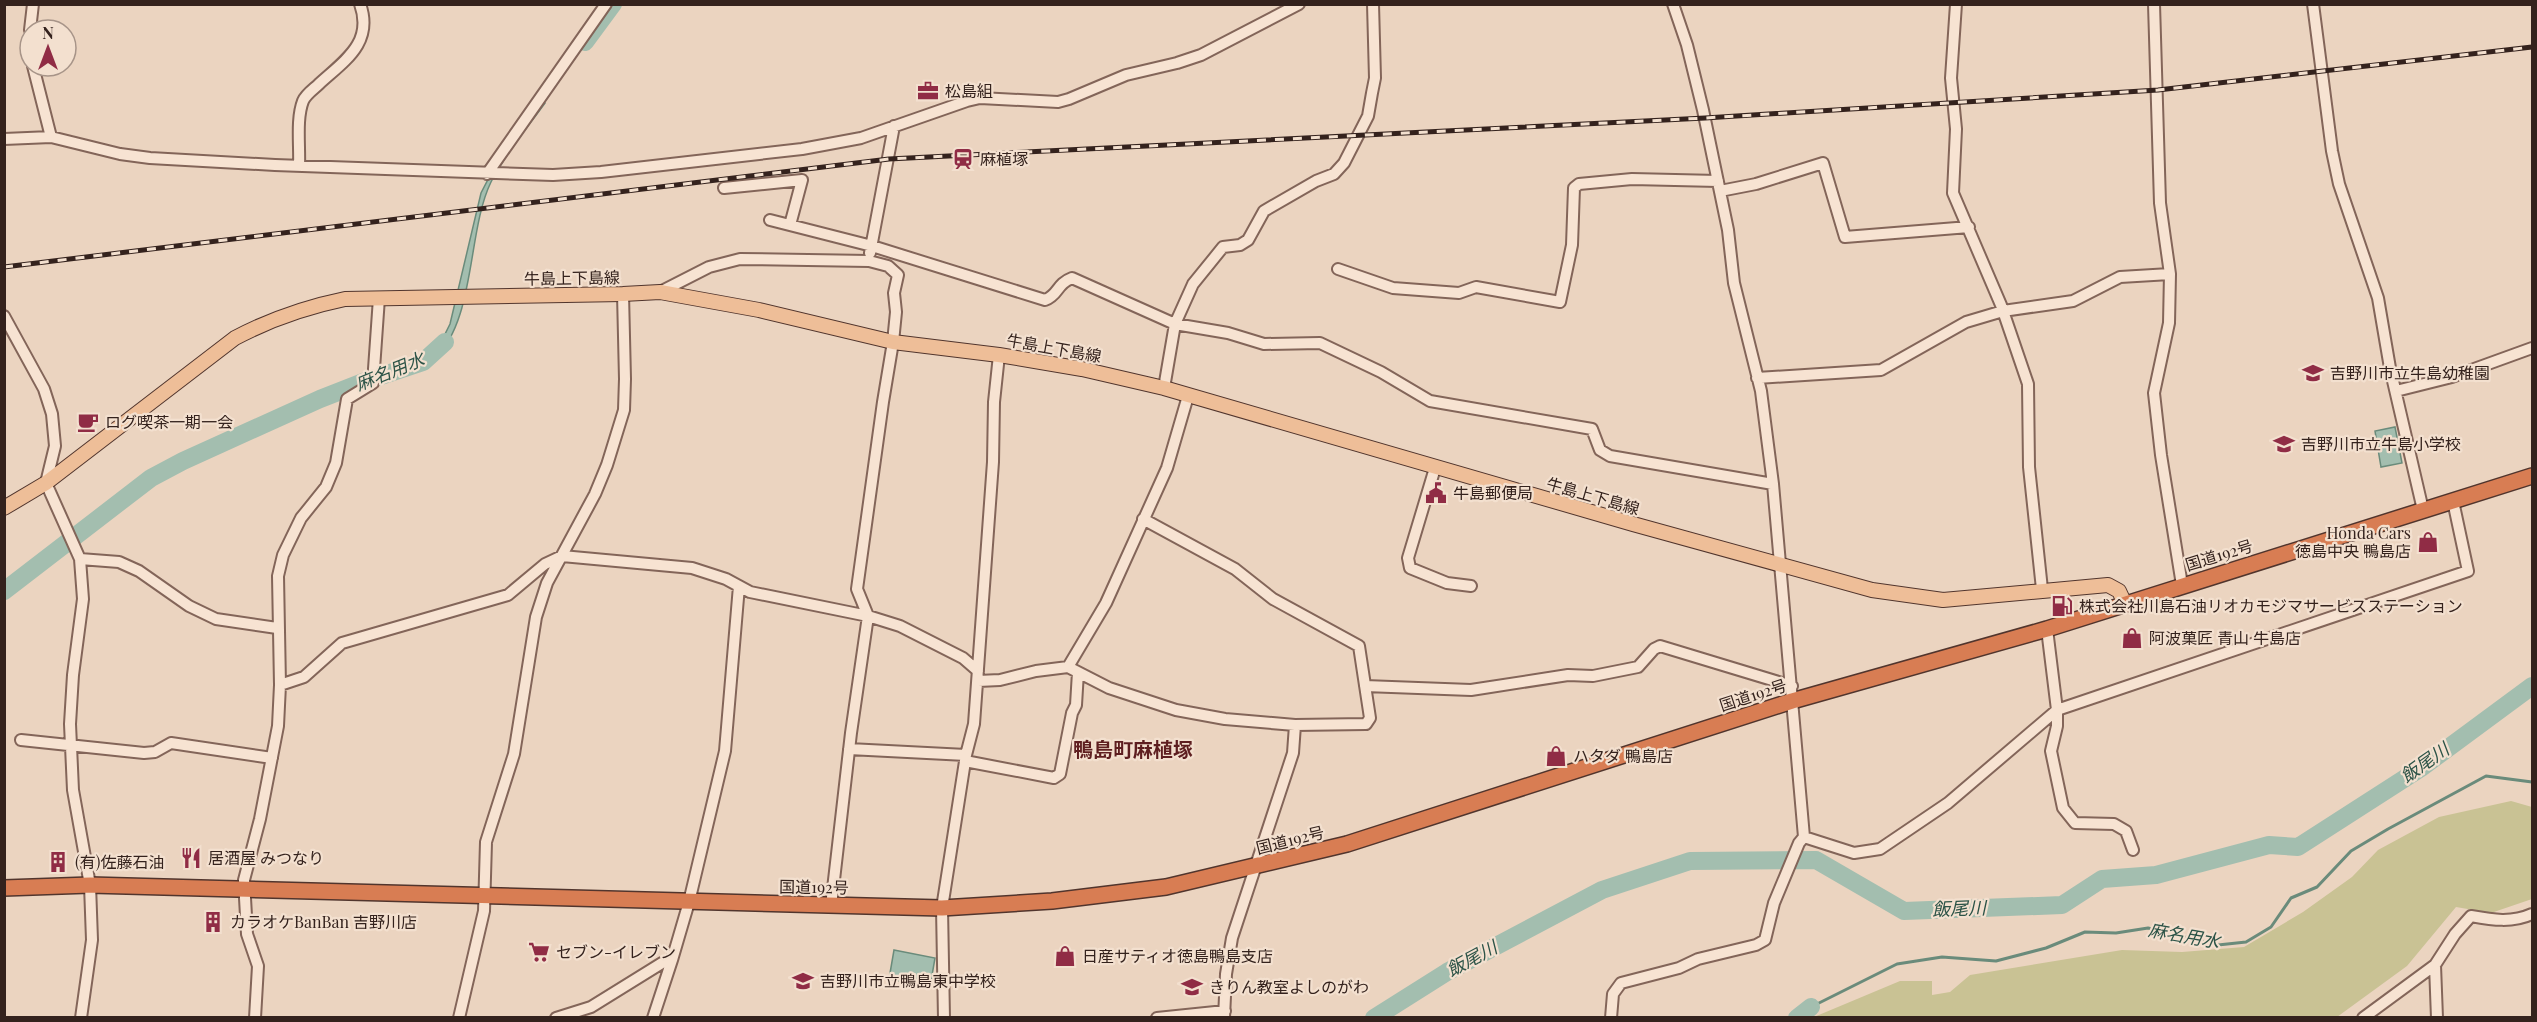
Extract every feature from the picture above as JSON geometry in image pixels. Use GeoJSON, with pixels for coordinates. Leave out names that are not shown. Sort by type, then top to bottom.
{"type":"FeatureCollection","features":[{"type":"Feature","properties":{"kind":"highway","name":"国道192号"},"geometry":{"type":"LineString","coordinates":[[4,888],[90,885],[942,908],[1052,901],[1166,887],[1347,844],[1792,701],[2047,629],[2532,476]]}},
{"type":"Feature","properties":{"kind":"main road","name":"牛島上下島線"},"geometry":{"type":"LineString","coordinates":[[4,508],[46,483],[235,338],[265,322],[305,307],[345,299],[623,294],[660,291],[759,310],[893,342],[999,355],[1082,369],[1164,388],[1435,468],[1872,590],[1943,600],[2042,589],[2108,585],[2119,591],[2125,604]]}},
{"type":"Feature","properties":{"kind":"street"},"geometry":{"type":"LineString","coordinates":[[299,166],[300,110],[304,98],[356,50],[362,38],[363,14],[360,4]]}},
{"type":"Feature","properties":{"kind":"street"},"geometry":{"type":"LineString","coordinates":[[487,174],[606,4]]}},
{"type":"Feature","properties":{"kind":"street"},"geometry":{"type":"LineString","coordinates":[[4,139],[51,137],[120,154],[150,158],[487,174],[553,175],[601,172],[802,149],[861,138],[980,98],[1034,102],[1069,99],[1126,75],[1177,63],[1201,54],[1299,4]]}},
{"type":"Feature","properties":{"kind":"street"},"geometry":{"type":"LineString","coordinates":[[1164,388],[1175,324],[1193,284],[1223,247],[1240,245],[1248,240],[1264,211],[1316,181],[1334,174],[1344,163],[1368,116],[1375,69],[1373,4]]}},
{"type":"Feature","properties":{"kind":"street"},"geometry":{"type":"LineString","coordinates":[[1611,1017],[1613,994],[1621,983],[1678,968],[1698,959],[1756,945],[1765,940],[1776,898],[1802,840],[1792,686],[1782,604],[1781,564],[1773,484],[1757,378],[1734,283],[1728,230],[1687,45],[1672,4]]}},
{"type":"Feature","properties":{"kind":"street"},"geometry":{"type":"LineString","coordinates":[[1956,4],[1951,78],[1956,129],[1953,194],[2003,311],[2028,384],[2029,467],[2042,589]]}},
{"type":"Feature","properties":{"kind":"street"},"geometry":{"type":"LineString","coordinates":[[2154,4],[2160,203],[2170,274],[2169,323],[2154,393],[2162,466],[2182,585]]}},
{"type":"Feature","properties":{"kind":"street"},"geometry":{"type":"LineString","coordinates":[[2313,4],[2332,152],[2339,184],[2378,298],[2390,368],[2422,510]]}},
{"type":"Feature","properties":{"kind":"street"},"geometry":{"type":"LineString","coordinates":[[36,78],[51,137]]}},
{"type":"Feature","properties":{"kind":"street"},"geometry":{"type":"LineString","coordinates":[[869,261],[894,126]]}},
{"type":"Feature","properties":{"kind":"street"},"geometry":{"type":"LineString","coordinates":[[1338,269],[1393,288],[1459,293],[1476,287],[1560,302],[1572,245],[1574,188],[1579,184],[1632,179],[1719,186],[1756,184],[1823,163],[1845,237],[1969,228]]}},
{"type":"Feature","properties":{"kind":"street"},"geometry":{"type":"LineString","coordinates":[[723,188],[802,180],[790,225]]}},
{"type":"Feature","properties":{"kind":"street"},"geometry":{"type":"LineString","coordinates":[[770,220],[872,246],[1045,300],[1052,297],[1062,281],[1072,278],[1175,324],[1228,333],[1264,344],[1320,343],[1381,372],[1430,401],[1592,429],[1600,450],[1610,456],[1773,484]]}},
{"type":"Feature","properties":{"kind":"street"},"geometry":{"type":"LineString","coordinates":[[660,291],[709,267],[740,259],[869,261],[888,266],[898,275],[894,293],[893,342],[857,589],[868,616],[849,749],[831,906]]}},
{"type":"Feature","properties":{"kind":"street"},"geometry":{"type":"LineString","coordinates":[[1757,378],[1881,370],[1966,322],[2003,311],[2073,301],[2120,277],[2170,274]]}},
{"type":"Feature","properties":{"kind":"street"},"geometry":{"type":"LineString","coordinates":[[459,1017],[484,911],[486,842],[514,754],[536,617],[547,583],[595,494],[607,465],[624,410],[626,379],[623,294]]}},
{"type":"Feature","properties":{"kind":"street"},"geometry":{"type":"LineString","coordinates":[[255,1017],[258,966],[247,934],[244,880],[278,726],[280,685],[277,628],[278,576],[283,555],[301,518],[326,487],[336,463],[347,399],[373,379],[380,298]]}},
{"type":"Feature","properties":{"kind":"street"},"geometry":{"type":"LineString","coordinates":[[4,316],[44,389],[52,414],[55,446],[46,483],[79,555],[83,599],[73,675],[72,790],[90,885],[92,940],[81,1017]]}},
{"type":"Feature","properties":{"kind":"street"},"geometry":{"type":"LineString","coordinates":[[2396,391],[2452,377],[2532,348]]}},
{"type":"Feature","properties":{"kind":"street"},"geometry":{"type":"LineString","coordinates":[[944,1017],[942,908],[966,758],[974,724],[993,462],[994,402],[999,355]]}},
{"type":"Feature","properties":{"kind":"street"},"geometry":{"type":"LineString","coordinates":[[849,749],[966,758],[1054,778],[1060,774],[1072,713],[1076,705],[1073,670],[1167,468],[1188,396]]}},
{"type":"Feature","properties":{"kind":"street"},"geometry":{"type":"LineString","coordinates":[[1435,468],[1408,558],[1410,568],[1447,582],[1471,586]]}},
{"type":"Feature","properties":{"kind":"street"},"geometry":{"type":"LineString","coordinates":[[1802,840],[1854,854],[1880,849],[1948,803],[2057,710],[2468,571],[2452,501]]}},
{"type":"Feature","properties":{"kind":"street"},"geometry":{"type":"LineString","coordinates":[[280,685],[304,677],[342,643],[508,595],[545,564],[562,556],[692,568],[750,592],[868,616],[900,626],[963,658],[978,676],[1000,680],[1036,671],[1073,670],[1109,688],[1176,710],[1225,719],[1295,725],[1366,724],[1370,718],[1359,646],[1273,599],[1234,569],[1143,519]]}},
{"type":"Feature","properties":{"kind":"street"},"geometry":{"type":"LineString","coordinates":[[79,555],[118,562],[139,570],[189,606],[216,619],[277,628]]}},
{"type":"Feature","properties":{"kind":"street"},"geometry":{"type":"LineString","coordinates":[[653,1017],[689,902],[725,751],[739,586]]}},
{"type":"Feature","properties":{"kind":"street"},"geometry":{"type":"LineString","coordinates":[[2047,629],[2057,710],[2057,726],[2051,751],[2063,808],[2075,823],[2114,824],[2126,831],[2133,850]]}},
{"type":"Feature","properties":{"kind":"street"},"geometry":{"type":"LineString","coordinates":[[1365,686],[1471,690],[1568,675],[1593,676],[1638,668],[1654,648],[1660,646],[1792,686]]}},
{"type":"Feature","properties":{"kind":"street"},"geometry":{"type":"LineString","coordinates":[[1157,1017],[1224,1014],[1226,974],[1232,938],[1293,753],[1295,725]]}},
{"type":"Feature","properties":{"kind":"street"},"geometry":{"type":"LineString","coordinates":[[21,740],[144,753],[155,752],[171,743],[272,758]]}},
{"type":"Feature","properties":{"kind":"street"},"geometry":{"type":"LineString","coordinates":[[2363,1017],[2435,965],[2455,934],[2471,916],[2491,920],[2518,920],[2532,914]]}},
{"type":"Feature","properties":{"kind":"street"},"geometry":{"type":"LineString","coordinates":[[556,1017],[591,1008],[662,963],[672,960]]}},
{"type":"Feature","properties":{"kind":"street"},"geometry":{"type":"LineString","coordinates":[[2435,965],[2437,1017]]}},
{"type":"Feature","properties":{"kind":"shaded area"},"geometry":{"type":"Polygon","coordinates":[[[542,100],[545,103],[509,151],[491,182],[483,202],[464,299],[448,342],[434,359],[423,358],[441,342],[450,324],[481,193],[494,168],[542,100]]]}},
{"type":"Feature","properties":{"kind":"shaded area"},"geometry":{"type":"Polygon","coordinates":[[[2395,427],[2402,463],[2381,467],[2375,431],[2395,427]]]}},
{"type":"Feature","properties":{"kind":"shaded area"},"geometry":{"type":"Polygon","coordinates":[[[2511,801],[2532,807],[2532,899],[2491,913],[2456,907],[2407,966],[2337,1017],[1814,1017],[1900,981],[1932,981],[1932,995],[1950,992],[1970,975],[2122,950],[2182,952],[2244,947],[2303,912],[2352,877],[2378,850],[2439,817],[2511,801]]]}},
{"type":"Feature","properties":{"kind":"shaded area"},"geometry":{"type":"Polygon","coordinates":[[[894,950],[935,958],[930,987],[889,979],[894,950]]]}},
{"type":"Feature","properties":{"kind":"waterway","name":"麻名用水"},"geometry":{"type":"LineString","coordinates":[[585,42],[613,4]]}},
{"type":"Feature","properties":{"kind":"waterway","name":"麻名用水"},"geometry":{"type":"LineString","coordinates":[[4,591],[151,478],[183,461],[320,399],[423,362],[445,342]]}},
{"type":"Feature","properties":{"kind":"waterway","name":"飯尾川"},"geometry":{"type":"LineString","coordinates":[[1374,1018],[1447,972],[1602,890],[1690,861],[1816,860],[1904,911],[2062,905],[2102,879],[2156,875],[2269,845],[2298,847],[2421,768],[2532,686]]}},
{"type":"Feature","properties":{"kind":"waterway","name":"麻名用水"},"geometry":{"type":"LineString","coordinates":[[1811,1007],[1897,964],[1942,957],[1996,961],[2046,948],[2085,932],[2116,933],[2148,928],[2218,945],[2246,942],[2271,927],[2291,898],[2317,887],[2351,851],[2388,829],[2486,776],[2532,782]]}},
{"type":"Feature","properties":{"kind":"waterway","name":"麻名用水"},"geometry":{"type":"LineString","coordinates":[[1797,1018],[1811,1007]]}},
{"type":"Feature","properties":{"kind":"railway"},"geometry":{"type":"LineString","coordinates":[[4,267],[889,159],[1705,118],[2158,90],[2532,47]]}},
{"type":"Feature","properties":{"kind":"place","name":"松島組"},"geometry":{"type":"Point","coordinates":[928,91]}},
{"type":"Feature","properties":{"kind":"place","name":"麻植塚"},"geometry":{"type":"Point","coordinates":[963,159]}},
{"type":"Feature","properties":{"kind":"place","name":"吉野川市立牛島幼稚園"},"geometry":{"type":"Point","coordinates":[2313,373]}},
{"type":"Feature","properties":{"kind":"place","name":"ログ喫茶一期一会"},"geometry":{"type":"Point","coordinates":[88,422]}},
{"type":"Feature","properties":{"kind":"place","name":"吉野川市立牛島小学校"},"geometry":{"type":"Point","coordinates":[2284,444]}},
{"type":"Feature","properties":{"kind":"place","name":"牛島郵便局"},"geometry":{"type":"Point","coordinates":[1436,493]}},
{"type":"Feature","properties":{"kind":"place","name":"Honda Cars 徳島中央 鴨島店"},"geometry":{"type":"Point","coordinates":[2428,542]}},
{"type":"Feature","properties":{"kind":"place","name":"株式会社川島石油リオカモジマサービスステーション"},"geometry":{"type":"Point","coordinates":[2062,606]}},
{"type":"Feature","properties":{"kind":"place","name":"阿波菓匠 青山 牛島店"},"geometry":{"type":"Point","coordinates":[2132,638]}},
{"type":"Feature","properties":{"kind":"place","name":"ハタダ 鴨島店"},"geometry":{"type":"Point","coordinates":[1556,756]}},
{"type":"Feature","properties":{"kind":"place","name":"居酒屋 みつなり"},"geometry":{"type":"Point","coordinates":[191,858]}},
{"type":"Feature","properties":{"kind":"place","name":"(有)佐藤石油"},"geometry":{"type":"Point","coordinates":[58,862]}},
{"type":"Feature","properties":{"kind":"place","name":"カラオケBanBan 吉野川店"},"geometry":{"type":"Point","coordinates":[213,922]}},
{"type":"Feature","properties":{"kind":"place","name":"セブン-イレブン"},"geometry":{"type":"Point","coordinates":[539,952]}},
{"type":"Feature","properties":{"kind":"place","name":"日産サティオ徳島鴨島支店"},"geometry":{"type":"Point","coordinates":[1065,956]}},
{"type":"Feature","properties":{"kind":"place","name":"吉野川市立鴨島東中学校"},"geometry":{"type":"Point","coordinates":[803,981]}},
{"type":"Feature","properties":{"kind":"place","name":"きりん教室よしのがわ"},"geometry":{"type":"Point","coordinates":[1192,987]}},
{"type":"Feature","properties":{"kind":"district","name":"鴨島町麻植塚"},"geometry":{"type":"Point","coordinates":[1133,750]}}]}
